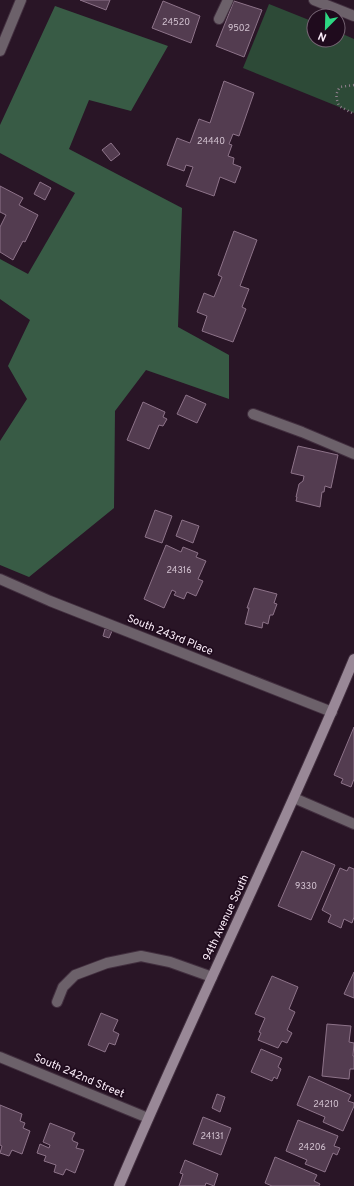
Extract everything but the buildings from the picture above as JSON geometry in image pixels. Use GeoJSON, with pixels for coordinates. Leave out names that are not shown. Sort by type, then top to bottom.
{"type":"FeatureCollection","features":[{"type":"Feature","properties":{"kind":"street"},"geometry":{"type":"LineString","coordinates":[[0,51],[21,0]]}},
{"type":"Feature","properties":{"kind":"street"},"geometry":{"type":"LineString","coordinates":[[219,19],[228,0]]}},
{"type":"Feature","properties":{"kind":"street"},"geometry":{"type":"LineString","coordinates":[[314,0],[354,16]]}},
{"type":"Feature","properties":{"kind":"street"},"geometry":{"type":"LineString","coordinates":[[253,414],[302,432],[354,454]]}},
{"type":"Feature","properties":{"kind":"street","name":"South 243rd Place"},"geometry":{"type":"LineString","coordinates":[[0,579],[50,601],[332,712]]}},
{"type":"Feature","properties":{"kind":"street","name":"94th Avenue South"},"geometry":{"type":"LineString","coordinates":[[119,1186],[148,1118],[294,798],[354,659]]}},
{"type":"Feature","properties":{"kind":"street"},"geometry":{"type":"LineString","coordinates":[[294,798],[354,824]]}},
{"type":"Feature","properties":{"kind":"street"},"geometry":{"type":"LineString","coordinates":[[57,1002],[63,987],[75,975],[107,963],[141,956],[170,962],[212,977]]}},
{"type":"Feature","properties":{"kind":"street","name":"South 242nd Street"},"geometry":{"type":"LineString","coordinates":[[0,1057],[148,1118]]}},
{"type":"Feature","properties":{"kind":"path"},"geometry":{"type":"LineString","coordinates":[[354,85],[340,88],[337,92],[336,98],[339,106],[354,114]]}},
{"type":"Feature","properties":{"kind":"green space"},"geometry":{"type":"Polygon","coordinates":[[[269,4],[306,19],[306,48],[346,48],[346,36],[354,39],[354,113],[243,68],[269,4]]]}},
{"type":"Feature","properties":{"kind":"green space"},"geometry":{"type":"Polygon","coordinates":[[[55,6],[168,46],[131,111],[89,100],[69,149],[182,208],[178,327],[229,355],[229,399],[146,370],[115,411],[114,508],[29,577],[0,565],[0,441],[27,399],[8,366],[30,320],[0,299],[0,259],[28,274],[75,193],[0,153],[0,125],[55,6]]]}}]}
